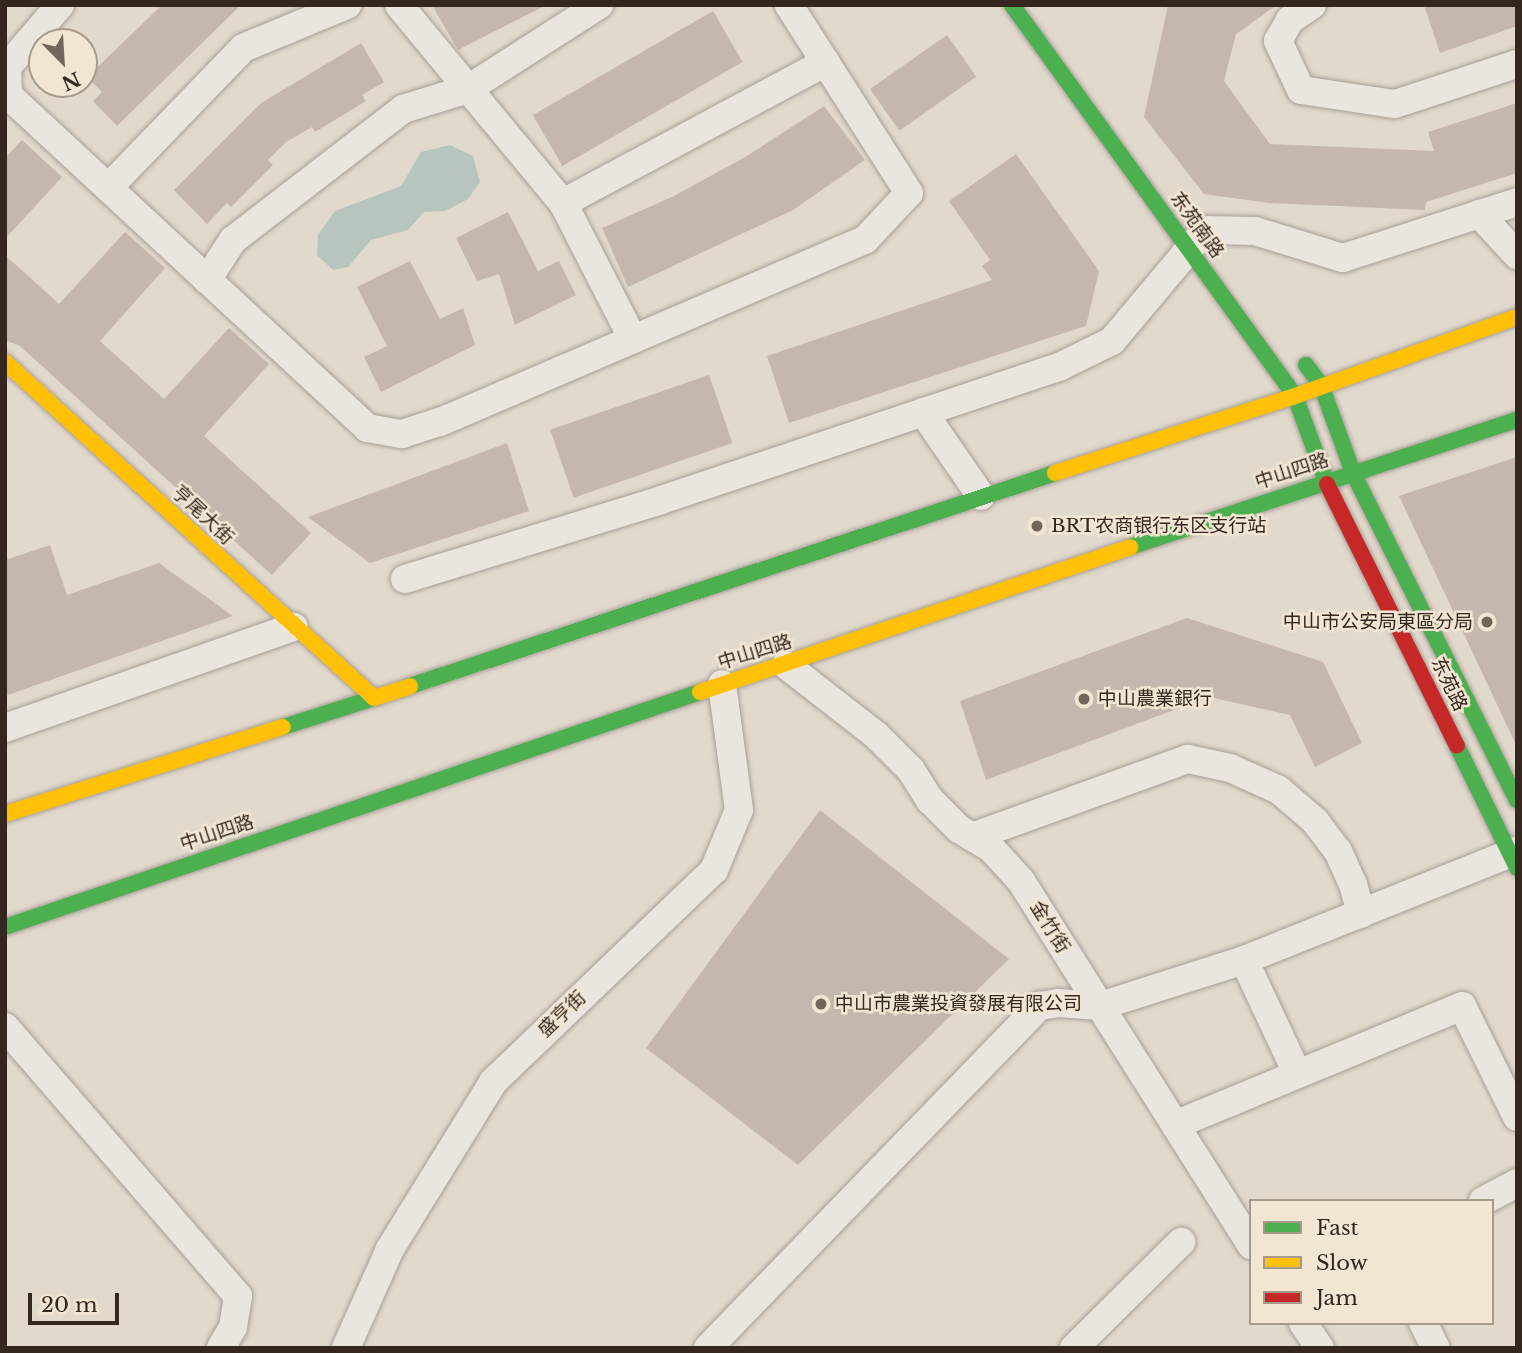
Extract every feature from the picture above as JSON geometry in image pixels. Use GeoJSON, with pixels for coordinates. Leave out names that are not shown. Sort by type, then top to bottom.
{"type":"FeatureCollection","features":[{"type":"Feature","properties":{"kind":"main road","name":"东苑南路"},"geometry":{"type":"LineString","coordinates":[[1012,5],[1203,237],[1295,396],[1325,481]]}},
{"type":"Feature","properties":{"kind":"main road"},"geometry":{"type":"LineString","coordinates":[[5,814],[374,698],[981,496],[1295,396],[1517,317]]}},
{"type":"Feature","properties":{"kind":"main road"},"geometry":{"type":"LineString","coordinates":[[1296,352],[1321,385],[1354,475]]}},
{"type":"Feature","properties":{"kind":"main road","name":"亨尾大街"},"geometry":{"type":"LineString","coordinates":[[5,362],[374,698]]}},
{"type":"Feature","properties":{"kind":"main road","name":"中山四路"},"geometry":{"type":"LineString","coordinates":[[5,927],[1325,481],[1354,475],[1517,420]]}},
{"type":"Feature","properties":{"kind":"main road","name":"东苑路"},"geometry":{"type":"LineString","coordinates":[[1354,475],[1517,800]]}},
{"type":"Feature","properties":{"kind":"main road","name":"东苑路"},"geometry":{"type":"LineString","coordinates":[[1325,481],[1514,858]]}},
{"type":"Feature","properties":{"kind":"street"},"geometry":{"type":"LineString","coordinates":[[60,5],[8,67],[8,95],[368,428],[402,434],[440,422],[865,240],[909,193],[789,5]]}},
{"type":"Feature","properties":{"kind":"street"},"geometry":{"type":"LineString","coordinates":[[108,188],[243,48],[347,5]]}},
{"type":"Feature","properties":{"kind":"street"},"geometry":{"type":"LineString","coordinates":[[399,5],[563,203],[633,339]]}},
{"type":"Feature","properties":{"kind":"street"},"geometry":{"type":"LineString","coordinates":[[207,280],[233,240],[403,109],[468,89],[599,5]]}},
{"type":"Feature","properties":{"kind":"street"},"geometry":{"type":"LineString","coordinates":[[1312,5],[1290,20],[1278,41],[1301,90],[1395,104],[1517,64]]}},
{"type":"Feature","properties":{"kind":"street"},"geometry":{"type":"LineString","coordinates":[[563,203],[826,62]]}},
{"type":"Feature","properties":{"kind":"street"},"geometry":{"type":"LineString","coordinates":[[405,579],[661,500],[1059,367],[1112,341],[1203,237],[1255,231],[1343,258],[1517,202]]}},
{"type":"Feature","properties":{"kind":"street"},"geometry":{"type":"LineString","coordinates":[[1479,214],[1517,255]]}},
{"type":"Feature","properties":{"kind":"street"},"geometry":{"type":"LineString","coordinates":[[923,412],[981,496]]}},
{"type":"Feature","properties":{"kind":"street"},"geometry":{"type":"LineString","coordinates":[[5,728],[294,627]]}},
{"type":"Feature","properties":{"kind":"street","name":"金竹街"},"geometry":{"type":"LineString","coordinates":[[786,665],[876,735],[911,770],[930,800],[959,829],[991,848],[1021,881],[1249,1242]]}},
{"type":"Feature","properties":{"kind":"street","name":"盛亨街"},"geometry":{"type":"LineString","coordinates":[[346,1348],[390,1249],[493,1082],[714,870],[739,810],[722,684]]}},
{"type":"Feature","properties":{"kind":"street"},"geometry":{"type":"LineString","coordinates":[[972,837],[1188,758],[1230,768],[1279,790],[1315,821],[1338,851],[1353,884],[1361,914]]}},
{"type":"Feature","properties":{"kind":"street"},"geometry":{"type":"LineString","coordinates":[[708,1348],[1040,1006],[1058,1003],[1100,1006],[1244,960],[1514,858]]}},
{"type":"Feature","properties":{"kind":"street"},"geometry":{"type":"LineString","coordinates":[[1244,960],[1297,1073]]}},
{"type":"Feature","properties":{"kind":"street"},"geometry":{"type":"LineString","coordinates":[[1175,1125],[1462,1006],[1517,1117]]}},
{"type":"Feature","properties":{"kind":"street"},"geometry":{"type":"LineString","coordinates":[[5,1027],[238,1296],[233,1327],[221,1348]]}},
{"type":"Feature","properties":{"kind":"street"},"geometry":{"type":"LineString","coordinates":[[1487,1199],[1517,1184]]}},
{"type":"Feature","properties":{"kind":"street"},"geometry":{"type":"LineString","coordinates":[[1074,1348],[1181,1242]]}},
{"type":"Feature","properties":{"kind":"street"},"geometry":{"type":"LineString","coordinates":[[1304,1325],[1320,1348]]}},
{"type":"Feature","properties":{"kind":"street"},"geometry":{"type":"LineString","coordinates":[[1424,1325],[1436,1348]]}},
{"type":"Feature","properties":{"kind":"shaded area"},"geometry":{"type":"Polygon","coordinates":[[[450,145],[473,156],[480,182],[468,199],[445,211],[424,212],[408,230],[371,240],[348,267],[333,270],[317,255],[318,235],[335,211],[401,186],[421,152],[450,145]]]}},
{"type":"Feature","properties":{"kind":"building"},"geometry":{"type":"Polygon","coordinates":[[[162,5],[241,5],[117,126],[93,101],[102,92],[98,88],[98,66],[162,5]]]}},
{"type":"Feature","properties":{"kind":"building"},"geometry":{"type":"Polygon","coordinates":[[[432,5],[546,5],[458,50],[432,5]]]}},
{"type":"Feature","properties":{"kind":"building"},"geometry":{"type":"Polygon","coordinates":[[[1168,5],[1277,5],[1236,34],[1224,81],[1270,144],[1434,151],[1428,132],[1517,103],[1517,173],[1426,202],[1425,210],[1269,203],[1204,194],[1144,117],[1168,5]]]}},
{"type":"Feature","properties":{"kind":"building"},"geometry":{"type":"Polygon","coordinates":[[[1424,5],[1517,5],[1517,26],[1440,53],[1424,5]]]}},
{"type":"Feature","properties":{"kind":"building"},"geometry":{"type":"Polygon","coordinates":[[[713,11],[742,62],[562,166],[533,115],[713,11]]]}},
{"type":"Feature","properties":{"kind":"building"},"geometry":{"type":"Polygon","coordinates":[[[947,35],[976,77],[899,131],[870,89],[947,35]]]}},
{"type":"Feature","properties":{"kind":"building"},"geometry":{"type":"Polygon","coordinates":[[[361,43],[384,82],[362,95],[366,101],[315,132],[312,127],[286,142],[268,160],[273,165],[231,207],[227,203],[207,224],[174,190],[261,103],[361,43]]]}},
{"type":"Feature","properties":{"kind":"building"},"geometry":{"type":"Polygon","coordinates":[[[824,106],[865,160],[793,210],[628,287],[602,228],[674,196],[747,156],[824,106]]]}},
{"type":"Feature","properties":{"kind":"building"},"geometry":{"type":"Polygon","coordinates":[[[22,140],[62,177],[5,239],[5,158],[22,140]]]}},
{"type":"Feature","properties":{"kind":"building"},"geometry":{"type":"Polygon","coordinates":[[[1016,154],[1099,271],[1086,326],[789,423],[767,356],[992,280],[982,266],[990,260],[949,201],[1016,154]]]}},
{"type":"Feature","properties":{"kind":"building"},"geometry":{"type":"Polygon","coordinates":[[[508,212],[538,271],[559,261],[576,295],[515,325],[499,274],[477,281],[456,238],[508,212]]]}},
{"type":"Feature","properties":{"kind":"building"},"geometry":{"type":"Polygon","coordinates":[[[125,232],[165,268],[100,341],[164,399],[229,328],[269,364],[204,436],[311,533],[272,575],[20,346],[5,340],[5,255],[59,304],[125,232]]]}},
{"type":"Feature","properties":{"kind":"building"},"geometry":{"type":"Polygon","coordinates":[[[410,261],[440,319],[463,308],[475,345],[381,392],[364,357],[387,346],[357,287],[410,261]]]}},
{"type":"Feature","properties":{"kind":"building"},"geometry":{"type":"Polygon","coordinates":[[[709,375],[732,443],[574,498],[550,430],[709,375]]]}},
{"type":"Feature","properties":{"kind":"building"},"geometry":{"type":"Polygon","coordinates":[[[507,443],[529,511],[370,563],[308,517],[507,443]]]}},
{"type":"Feature","properties":{"kind":"building","name":"中山市公安局東區分局"},"geometry":{"type":"Polygon","coordinates":[[[1517,457],[1517,747],[1399,496],[1517,457]]]}},
{"type":"Feature","properties":{"kind":"building"},"geometry":{"type":"Polygon","coordinates":[[[50,545],[67,595],[159,563],[233,616],[5,696],[5,560],[50,545]]]}},
{"type":"Feature","properties":{"kind":"building","name":"中山農業銀行"},"geometry":{"type":"Polygon","coordinates":[[[1187,618],[1323,662],[1362,743],[1315,767],[1290,715],[1209,697],[986,780],[960,701],[1187,618]]]}},
{"type":"Feature","properties":{"kind":"building","name":"中山市農業投資發展有限公司"},"geometry":{"type":"Polygon","coordinates":[[[820,810],[1009,959],[798,1165],[646,1048],[820,810]]]}},
{"type":"Feature","properties":{"kind":"traffic: fast"},"geometry":{"type":"LineString","coordinates":[[1012,5],[1295,396],[1327,484]]}},
{"type":"Feature","properties":{"kind":"traffic: fast"},"geometry":{"type":"LineString","coordinates":[[1306,365],[1321,385],[1354,475],[1517,800]]}},
{"type":"Feature","properties":{"kind":"traffic: fast"},"geometry":{"type":"LineString","coordinates":[[1130,547],[1517,420]]}},
{"type":"Feature","properties":{"kind":"traffic: fast"},"geometry":{"type":"LineString","coordinates":[[410,686],[1055,473]]}},
{"type":"Feature","properties":{"kind":"traffic: fast"},"geometry":{"type":"LineString","coordinates":[[5,927],[700,692]]}},
{"type":"Feature","properties":{"kind":"traffic: fast"},"geometry":{"type":"LineString","coordinates":[[283,727],[374,698]]}},
{"type":"Feature","properties":{"kind":"traffic: fast"},"geometry":{"type":"LineString","coordinates":[[1457,746],[1517,868]]}},
{"type":"Feature","properties":{"kind":"traffic: slow"},"geometry":{"type":"LineString","coordinates":[[1055,473],[1295,396],[1517,317]]}},
{"type":"Feature","properties":{"kind":"traffic: slow"},"geometry":{"type":"LineString","coordinates":[[5,362],[374,698],[410,686]]}},
{"type":"Feature","properties":{"kind":"traffic: slow"},"geometry":{"type":"LineString","coordinates":[[700,692],[1130,547]]}},
{"type":"Feature","properties":{"kind":"traffic: slow"},"geometry":{"type":"LineString","coordinates":[[5,814],[283,727]]}},
{"type":"Feature","properties":{"kind":"traffic: jam"},"geometry":{"type":"LineString","coordinates":[[1327,484],[1457,746]]}},
{"type":"Feature","properties":{"kind":"place","name":"BRT农商银行东区支行站"},"geometry":{"type":"Point","coordinates":[1037,526]}},
{"type":"Feature","properties":{"kind":"place","name":"中山市公安局東區分局"},"geometry":{"type":"Point","coordinates":[1487,622]}},
{"type":"Feature","properties":{"kind":"place","name":"中山農業銀行"},"geometry":{"type":"Point","coordinates":[1084,699]}},
{"type":"Feature","properties":{"kind":"place","name":"中山市農業投資發展有限公司"},"geometry":{"type":"Point","coordinates":[821,1004]}}]}
